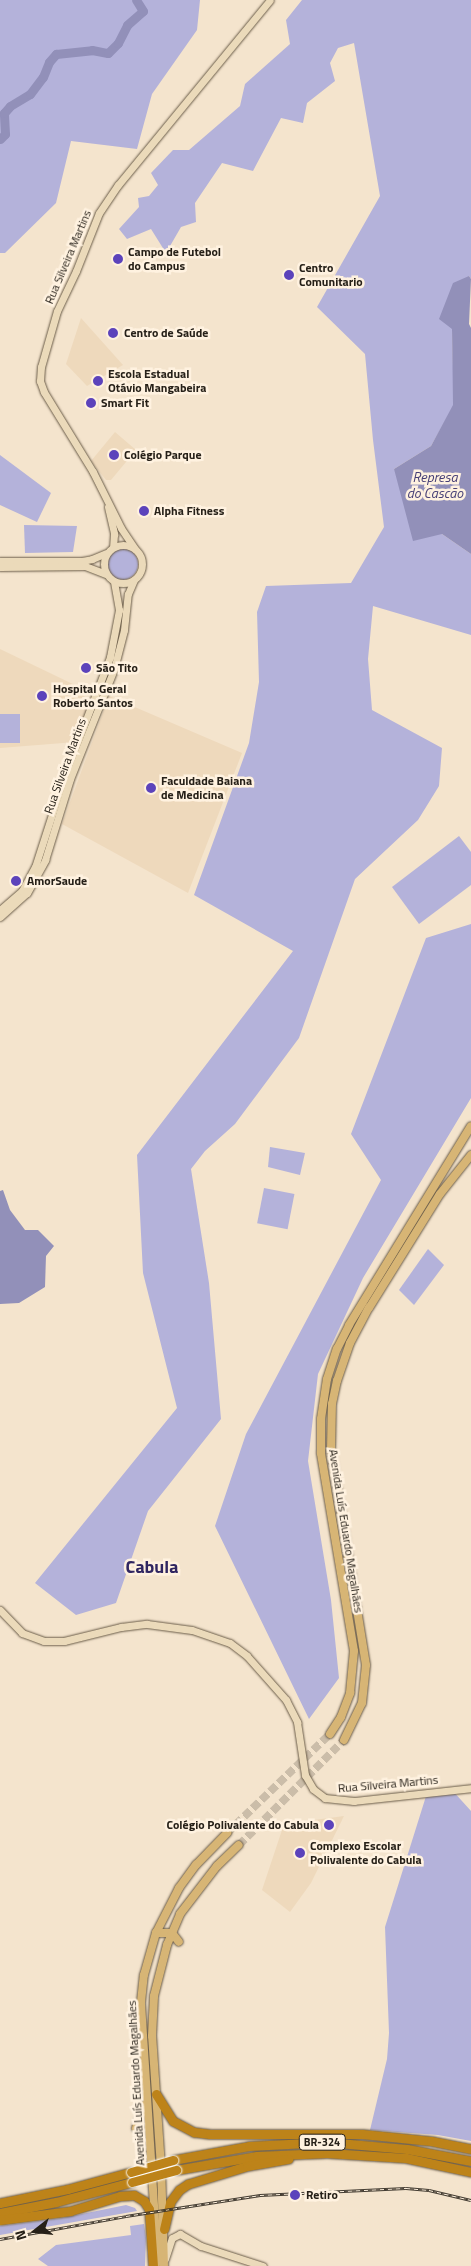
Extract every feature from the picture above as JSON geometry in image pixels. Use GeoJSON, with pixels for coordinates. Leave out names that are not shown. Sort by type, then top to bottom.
{"type":"FeatureCollection","features":[{"type":"Feature","properties":{"kind":"highway"},"geometry":{"type":"LineString","coordinates":[[156,2094],[173,2122],[194,2132],[210,2134],[362,2134],[431,2141],[471,2149]]}},
{"type":"Feature","properties":{"kind":"highway","name":"BR-324"},"geometry":{"type":"LineString","coordinates":[[0,2203],[68,2189],[173,2160],[249,2146],[327,2142],[407,2148],[471,2161]]}},
{"type":"Feature","properties":{"kind":"highway"},"geometry":{"type":"LineString","coordinates":[[164,2229],[170,2202],[179,2190],[188,2184],[247,2166],[327,2153]]}},
{"type":"Feature","properties":{"kind":"highway","name":"BR-324"},"geometry":{"type":"LineString","coordinates":[[0,2213],[56,2202],[176,2170],[257,2156],[327,2153],[406,2158],[471,2172]]}},
{"type":"Feature","properties":{"kind":"highway"},"geometry":{"type":"LineString","coordinates":[[0,2220],[70,2211],[120,2196],[134,2195],[144,2200],[149,2209],[154,2266]]}},
{"type":"Feature","properties":{"kind":"main road","name":"Rua Silveira Martins"},"geometry":{"type":"LineString","coordinates":[[135,549],[121,528],[93,472],[41,387],[40,373],[52,325],[78,265],[91,229],[108,198],[270,0]]}},
{"type":"Feature","properties":{"kind":"main road","name":"Rua Silveira Martins"},"geometry":{"type":"LineString","coordinates":[[107,502],[114,534],[113,547]]}},
{"type":"Feature","properties":{"kind":"main road"},"geometry":{"type":"LineString","coordinates":[[0,562],[82,561],[106,553],[120,544],[135,549],[140,556],[142,565],[140,573],[134,580],[120,583],[114,581],[106,574],[84,566],[0,568]]}},
{"type":"Feature","properties":{"kind":"main road"},"geometry":{"type":"LineString","coordinates":[[106,553],[103,567],[106,574]]}},
{"type":"Feature","properties":{"kind":"main road","name":"Rua Silveira Martins"},"geometry":{"type":"LineString","coordinates":[[0,917],[27,893],[43,866],[70,779],[114,669],[124,630],[128,594],[134,580]]}},
{"type":"Feature","properties":{"kind":"main road","name":"Rua Silveira Martins"},"geometry":{"type":"LineString","coordinates":[[0,910],[22,891],[35,867],[64,777],[110,657],[120,610],[114,581]]}},
{"type":"Feature","properties":{"kind":"main road","name":"Avenida Luís Eduardo Magalhães"},"geometry":{"type":"LineString","coordinates":[[330,1734],[341,1717],[350,1693],[354,1651],[321,1452],[321,1419],[327,1379],[337,1350],[349,1325],[471,1126]]}},
{"type":"Feature","properties":{"kind":"main road","name":"Avenida Luís Eduardo Magalhães"},"geometry":{"type":"LineString","coordinates":[[344,1740],[362,1703],[366,1665],[330,1450],[332,1404],[337,1380],[350,1343],[369,1308],[440,1194],[471,1155]]}},
{"type":"Feature","properties":{"kind":"main road","name":"Rua Silveira Martins"},"geometry":{"type":"LineString","coordinates":[[0,1610],[22,1633],[44,1641],[64,1641],[121,1627],[147,1624],[192,1630],[230,1643],[247,1656],[282,1695],[292,1710],[298,1729],[305,1775],[313,1789],[325,1798],[354,1801],[471,1788]]}},
{"type":"Feature","properties":{"kind":"main road","name":"Avenida Luís Eduardo Magalhães"},"geometry":{"type":"LineString","coordinates":[[154,2266],[156,2236],[141,2002],[144,1975],[156,1933],[179,1888],[196,1865],[226,1833]]}},
{"type":"Feature","properties":{"kind":"main road","name":"Avenida Luís Eduardo Magalhães"},"geometry":{"type":"LineString","coordinates":[[165,2263],[152,2036],[154,1996],[159,1970],[180,1914],[217,1866],[239,1845]]}},
{"type":"Feature","properties":{"kind":"main road"},"geometry":{"type":"LineString","coordinates":[[156,1933],[172,1933],[179,1942]]}},
{"type":"Feature","properties":{"kind":"main road"},"geometry":{"type":"LineString","coordinates":[[136,2128],[142,2116],[146,2093]]}},
{"type":"Feature","properties":{"kind":"main road"},"geometry":{"type":"LineString","coordinates":[[165,2263],[172,2238],[180,2234],[201,2246],[264,2266]]}},
{"type":"Feature","properties":{"kind":"shaded area"},"geometry":{"type":"Polygon","coordinates":[[[0,0],[200,0],[197,30],[152,94],[137,149],[71,141],[56,203],[5,253],[0,253],[0,0]]]}},
{"type":"Feature","properties":{"kind":"shaded area"},"geometry":{"type":"Polygon","coordinates":[[[302,0],[471,0],[471,279],[469,276],[452,329],[454,405],[431,446],[394,469],[442,534],[471,554],[471,635],[373,606],[368,659],[372,710],[442,748],[439,786],[418,820],[355,879],[299,1038],[235,1124],[205,1151],[191,1169],[209,1283],[221,1419],[148,1511],[116,1603],[76,1615],[35,1583],[177,1408],[143,1273],[137,1155],[293,951],[194,895],[249,743],[259,682],[257,612],[266,586],[351,583],[384,527],[365,354],[317,307],[380,196],[354,43],[338,48],[330,63],[335,81],[307,103],[303,123],[281,118],[253,171],[222,163],[195,203],[196,222],[181,227],[166,253],[151,229],[127,239],[119,229],[139,207],[138,198],[149,196],[158,185],[151,173],[173,150],[189,150],[240,106],[245,84],[290,44],[286,20],[302,0]]]}},
{"type":"Feature","properties":{"kind":"shaded area"},"geometry":{"type":"Polygon","coordinates":[[[81,318],[123,365],[87,386],[66,364],[81,318]]]}},
{"type":"Feature","properties":{"kind":"shaded area","name":"Colégio Parque"},"geometry":{"type":"Polygon","coordinates":[[[115,432],[136,450],[111,480],[106,480],[91,461],[115,432]]]}},
{"type":"Feature","properties":{"kind":"shaded area"},"geometry":{"type":"Polygon","coordinates":[[[0,455],[51,493],[37,522],[0,505],[0,455]]]}},
{"type":"Feature","properties":{"kind":"shaded area"},"geometry":{"type":"Polygon","coordinates":[[[24,525],[77,526],[73,552],[25,553],[24,525]]]}},
{"type":"Feature","properties":{"kind":"shaded area"},"geometry":{"type":"Polygon","coordinates":[[[122,548],[128,549],[133,553],[137,558],[137,570],[133,575],[128,579],[122,580],[116,579],[111,575],[107,570],[106,564],[107,558],[111,553],[116,549],[122,548]]]}},
{"type":"Feature","properties":{"kind":"shaded area","name":"Hospital Geral Roberto Santos"},"geometry":{"type":"Polygon","coordinates":[[[0,649],[79,687],[90,706],[76,742],[0,748],[0,649]]]}},
{"type":"Feature","properties":{"kind":"shaded area","name":"Faculdade Baiana de Medicina"},"geometry":{"type":"Polygon","coordinates":[[[109,696],[242,753],[188,893],[62,824],[109,696]]]}},
{"type":"Feature","properties":{"kind":"shaded area"},"geometry":{"type":"Polygon","coordinates":[[[0,714],[20,714],[20,743],[0,743],[0,714]]]}},
{"type":"Feature","properties":{"kind":"shaded area"},"geometry":{"type":"Polygon","coordinates":[[[459,836],[471,852],[471,885],[419,924],[392,887],[459,836]]]}},
{"type":"Feature","properties":{"kind":"shaded area"},"geometry":{"type":"Polygon","coordinates":[[[471,924],[471,1098],[363,1278],[318,1374],[308,1461],[331,1600],[339,1678],[309,1719],[215,1526],[246,1434],[381,1180],[351,1134],[426,938],[471,924]]]}},
{"type":"Feature","properties":{"kind":"shaded area"},"geometry":{"type":"Polygon","coordinates":[[[270,1147],[305,1153],[300,1175],[268,1167],[270,1147]]]}},
{"type":"Feature","properties":{"kind":"shaded area"},"geometry":{"type":"Polygon","coordinates":[[[264,1188],[294,1194],[288,1229],[257,1223],[264,1188]]]}},
{"type":"Feature","properties":{"kind":"shaded area"},"geometry":{"type":"Polygon","coordinates":[[[428,1249],[444,1265],[414,1305],[399,1290],[428,1249]]]}},
{"type":"Feature","properties":{"kind":"shaded area"},"geometry":{"type":"Polygon","coordinates":[[[452,1790],[471,1811],[471,2141],[438,2135],[370,2130],[387,2059],[389,2033],[385,1927],[427,1793],[452,1790]]]}},
{"type":"Feature","properties":{"kind":"shaded area","name":"Complexo Escolar Polivalente do Cabula"},"geometry":{"type":"Polygon","coordinates":[[[344,1816],[311,1883],[290,1912],[262,1890],[284,1824],[344,1816]]]}},
{"type":"Feature","properties":{"kind":"shaded area"},"geometry":{"type":"Polygon","coordinates":[[[126,2205],[135,2208],[137,2211],[0,2235],[0,2226],[62,2218],[126,2205]]]}},
{"type":"Feature","properties":{"kind":"shaded area"},"geometry":{"type":"Polygon","coordinates":[[[144,2224],[146,2238],[145,2266],[48,2266],[38,2259],[56,2245],[131,2235],[130,2226],[144,2224]]]}},
{"type":"Feature","properties":{"kind":"water","name":"Represa do Cascão"},"geometry":{"type":"Polygon","coordinates":[[[469,276],[471,279],[469,324],[471,328],[471,554],[442,534],[413,541],[394,469],[431,446],[453,405],[452,329],[439,319],[453,283],[469,276]]]}},
{"type":"Feature","properties":{"kind":"water"},"geometry":{"type":"Polygon","coordinates":[[[3,1190],[10,1210],[25,1230],[38,1230],[54,1246],[46,1256],[45,1287],[19,1303],[0,1304],[0,1191],[3,1190]]]}},
{"type":"Feature","properties":{"kind":"waterway"},"geometry":{"type":"LineString","coordinates":[[0,139],[5,134],[4,113],[10,106],[30,94],[43,77],[49,62],[56,54],[92,50],[108,53],[118,43],[127,25],[143,11],[136,0]]}},
{"type":"Feature","properties":{"kind":"tunnel"},"geometry":{"type":"LineString","coordinates":[[227,1833],[330,1734]]}},
{"type":"Feature","properties":{"kind":"tunnel"},"geometry":{"type":"LineString","coordinates":[[239,1845],[344,1740]]}},
{"type":"Feature","properties":{"kind":"railway"},"geometry":{"type":"LineString","coordinates":[[0,2239],[126,2216],[260,2195],[406,2188],[429,2190],[471,2200]]}},
{"type":"Feature","properties":{"kind":"place","name":"Campo de Futebol do Campus"},"geometry":{"type":"Point","coordinates":[118,259]}},
{"type":"Feature","properties":{"kind":"place","name":"Centro Comunitario"},"geometry":{"type":"Point","coordinates":[289,275]}},
{"type":"Feature","properties":{"kind":"place","name":"Centro de Saúde"},"geometry":{"type":"Point","coordinates":[113,333]}},
{"type":"Feature","properties":{"kind":"place","name":"Escola Estadual Otávio Mangabeira"},"geometry":{"type":"Point","coordinates":[98,381]}},
{"type":"Feature","properties":{"kind":"place","name":"Smart Fit"},"geometry":{"type":"Point","coordinates":[91,403]}},
{"type":"Feature","properties":{"kind":"place","name":"Colégio Parque"},"geometry":{"type":"Point","coordinates":[114,455]}},
{"type":"Feature","properties":{"kind":"place","name":"Alpha Fitness"},"geometry":{"type":"Point","coordinates":[144,511]}},
{"type":"Feature","properties":{"kind":"place","name":"São Tito"},"geometry":{"type":"Point","coordinates":[86,668]}},
{"type":"Feature","properties":{"kind":"place","name":"Hospital Geral Roberto Santos"},"geometry":{"type":"Point","coordinates":[42,696]}},
{"type":"Feature","properties":{"kind":"place","name":"Faculdade Baiana de Medicina"},"geometry":{"type":"Point","coordinates":[151,788]}},
{"type":"Feature","properties":{"kind":"place","name":"AmorSaude"},"geometry":{"type":"Point","coordinates":[16,881]}},
{"type":"Feature","properties":{"kind":"place","name":"Colégio Polivalente do Cabula"},"geometry":{"type":"Point","coordinates":[329,1825]}},
{"type":"Feature","properties":{"kind":"place","name":"Complexo Escolar Polivalente do Cabula"},"geometry":{"type":"Point","coordinates":[300,1853]}},
{"type":"Feature","properties":{"kind":"place","name":"Retiro"},"geometry":{"type":"Point","coordinates":[295,2195]}},
{"type":"Feature","properties":{"kind":"district","name":"Cabula"},"geometry":{"type":"Point","coordinates":[152,1567]}}]}
